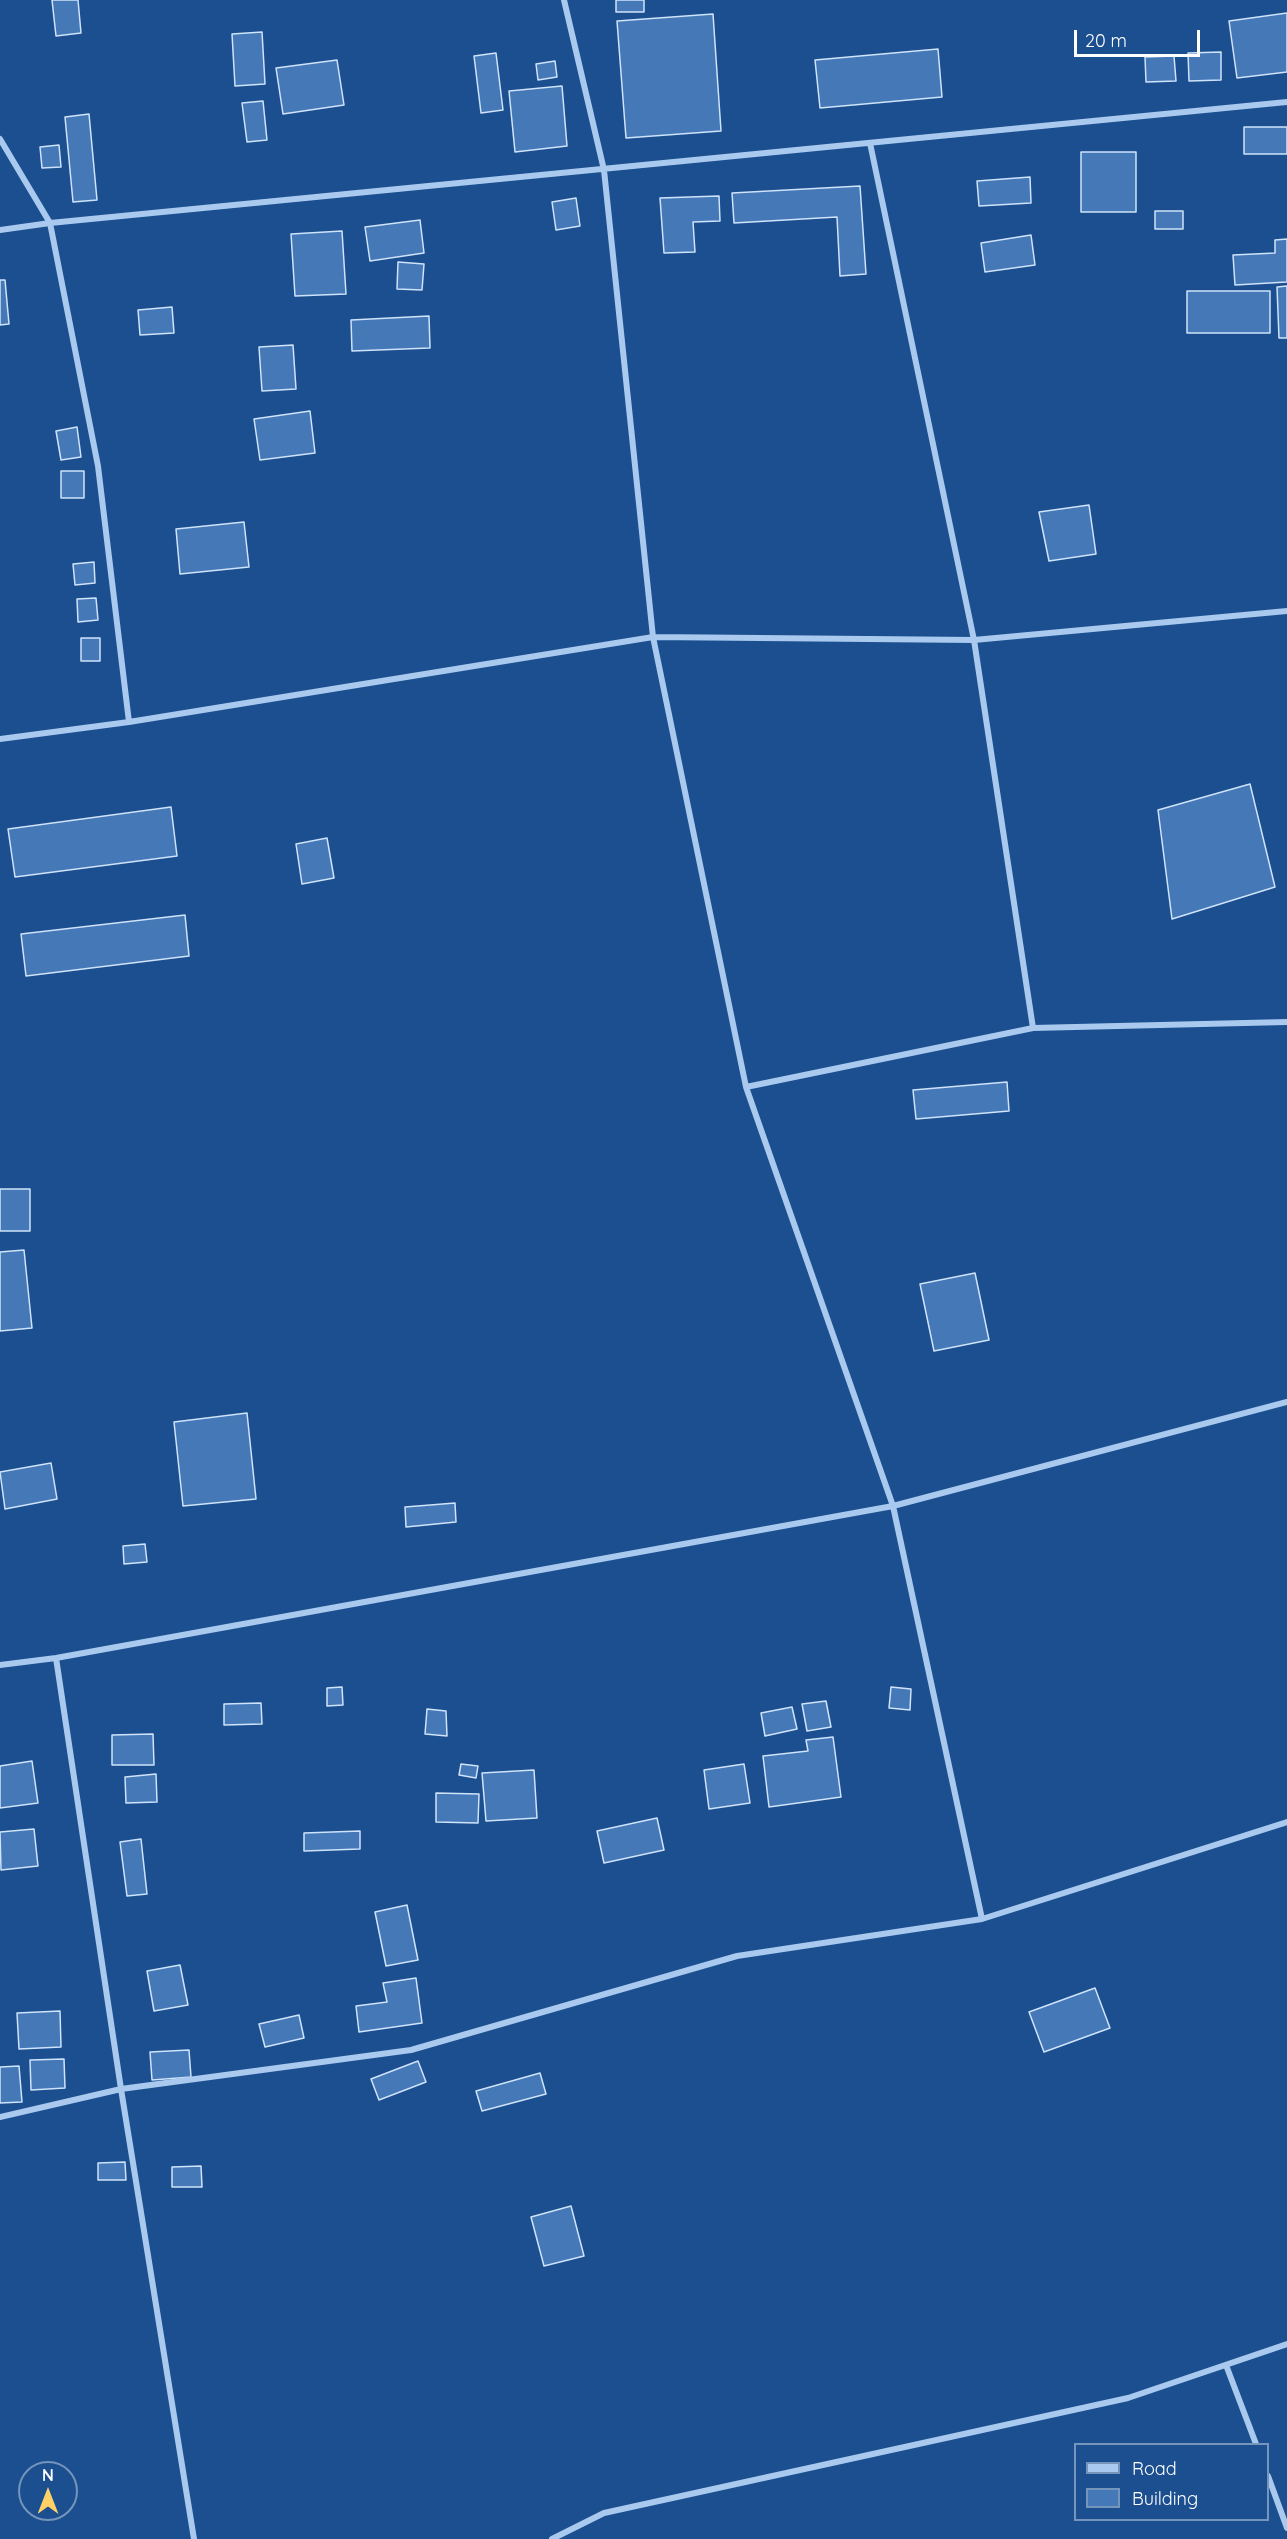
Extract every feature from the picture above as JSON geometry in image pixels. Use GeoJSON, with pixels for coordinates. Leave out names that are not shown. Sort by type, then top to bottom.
{"type":"FeatureCollection","features":[{"type":"Feature","properties":{"kind":"street"},"geometry":{"type":"LineString","coordinates":[[564,0],[604,170],[653,637],[746,1087],[893,1506],[982,1919]]}},
{"type":"Feature","properties":{"kind":"street"},"geometry":{"type":"LineString","coordinates":[[0,230],[50,223],[1287,102]]}},
{"type":"Feature","properties":{"kind":"street"},"geometry":{"type":"LineString","coordinates":[[0,139],[50,223],[98,466],[129,722]]}},
{"type":"Feature","properties":{"kind":"street"},"geometry":{"type":"LineString","coordinates":[[870,143],[974,640],[1033,1028]]}},
{"type":"Feature","properties":{"kind":"street"},"geometry":{"type":"LineString","coordinates":[[0,739],[129,722],[653,637],[974,640],[1287,612]]}},
{"type":"Feature","properties":{"kind":"street"},"geometry":{"type":"LineString","coordinates":[[746,1087],[1033,1028],[1287,1022]]}},
{"type":"Feature","properties":{"kind":"street"},"geometry":{"type":"LineString","coordinates":[[0,1665],[56,1658],[893,1506],[1287,1402]]}},
{"type":"Feature","properties":{"kind":"street"},"geometry":{"type":"LineString","coordinates":[[56,1658],[121,2089],[195,2539]]}},
{"type":"Feature","properties":{"kind":"street"},"geometry":{"type":"LineString","coordinates":[[0,2117],[121,2089],[411,2049],[737,1956],[982,1919],[1287,1822]]}},
{"type":"Feature","properties":{"kind":"street"},"geometry":{"type":"LineString","coordinates":[[552,2539],[604,2513],[1128,2398],[1287,2344]]}},
{"type":"Feature","properties":{"kind":"street"},"geometry":{"type":"LineString","coordinates":[[1226,2365],[1255,2443]]}},
{"type":"Feature","properties":{"kind":"street"},"geometry":{"type":"LineString","coordinates":[[1269,2479],[1287,2528]]}},
{"type":"Feature","properties":{"kind":"building"},"geometry":{"type":"Polygon","coordinates":[[[52,0],[78,0],[81,33],[56,36],[52,0]]]}},
{"type":"Feature","properties":{"kind":"building"},"geometry":{"type":"Polygon","coordinates":[[[616,0],[644,0],[644,12],[616,12],[616,0]]]}},
{"type":"Feature","properties":{"kind":"building"},"geometry":{"type":"Polygon","coordinates":[[[1287,13],[1287,72],[1237,78],[1229,21],[1287,13]]]}},
{"type":"Feature","properties":{"kind":"building"},"geometry":{"type":"Polygon","coordinates":[[[713,14],[721,131],[626,138],[617,21],[713,14]]]}},
{"type":"Feature","properties":{"kind":"building"},"geometry":{"type":"Polygon","coordinates":[[[262,32],[265,84],[235,86],[232,34],[262,32]]]}},
{"type":"Feature","properties":{"kind":"building"},"geometry":{"type":"Polygon","coordinates":[[[938,49],[942,97],[820,108],[815,60],[938,49]]]}},
{"type":"Feature","properties":{"kind":"building"},"geometry":{"type":"Polygon","coordinates":[[[1221,52],[1221,80],[1189,81],[1188,53],[1221,52]]]}},
{"type":"Feature","properties":{"kind":"building"},"geometry":{"type":"Polygon","coordinates":[[[496,53],[503,110],[481,113],[474,56],[496,53]]]}},
{"type":"Feature","properties":{"kind":"building"},"geometry":{"type":"Polygon","coordinates":[[[1174,56],[1176,81],[1146,82],[1145,57],[1174,56]]]}},
{"type":"Feature","properties":{"kind":"building"},"geometry":{"type":"Polygon","coordinates":[[[337,60],[344,105],[283,114],[276,68],[337,60]]]}},
{"type":"Feature","properties":{"kind":"building"},"geometry":{"type":"Polygon","coordinates":[[[555,61],[557,77],[538,80],[536,64],[555,61]]]}},
{"type":"Feature","properties":{"kind":"building"},"geometry":{"type":"Polygon","coordinates":[[[562,86],[567,146],[515,152],[509,91],[562,86]]]}},
{"type":"Feature","properties":{"kind":"building"},"geometry":{"type":"Polygon","coordinates":[[[263,101],[267,140],[247,142],[242,103],[263,101]]]}},
{"type":"Feature","properties":{"kind":"building"},"geometry":{"type":"Polygon","coordinates":[[[89,114],[97,200],[73,202],[65,117],[89,114]]]}},
{"type":"Feature","properties":{"kind":"building"},"geometry":{"type":"Polygon","coordinates":[[[1244,127],[1287,127],[1287,154],[1244,154],[1244,127]]]}},
{"type":"Feature","properties":{"kind":"building"},"geometry":{"type":"Polygon","coordinates":[[[59,145],[61,167],[42,168],[40,147],[59,145]]]}},
{"type":"Feature","properties":{"kind":"building"},"geometry":{"type":"Polygon","coordinates":[[[1081,152],[1136,152],[1136,212],[1081,212],[1081,152]]]}},
{"type":"Feature","properties":{"kind":"building"},"geometry":{"type":"Polygon","coordinates":[[[1030,177],[1031,203],[979,206],[977,181],[1030,177]]]}},
{"type":"Feature","properties":{"kind":"building"},"geometry":{"type":"Polygon","coordinates":[[[860,186],[866,274],[840,276],[837,217],[734,223],[732,193],[860,186]]]}},
{"type":"Feature","properties":{"kind":"building"},"geometry":{"type":"Polygon","coordinates":[[[719,196],[720,221],[693,222],[695,252],[664,253],[660,198],[719,196]]]}},
{"type":"Feature","properties":{"kind":"building"},"geometry":{"type":"Polygon","coordinates":[[[576,198],[580,226],[556,230],[552,202],[576,198]]]}},
{"type":"Feature","properties":{"kind":"building"},"geometry":{"type":"Polygon","coordinates":[[[1155,211],[1183,211],[1183,229],[1155,229],[1155,211]]]}},
{"type":"Feature","properties":{"kind":"building"},"geometry":{"type":"Polygon","coordinates":[[[420,220],[424,253],[370,261],[365,227],[420,220]]]}},
{"type":"Feature","properties":{"kind":"building"},"geometry":{"type":"Polygon","coordinates":[[[342,231],[346,294],[295,296],[291,234],[342,231]]]}},
{"type":"Feature","properties":{"kind":"building"},"geometry":{"type":"Polygon","coordinates":[[[1031,235],[1035,265],[985,272],[981,243],[1031,235]]]}},
{"type":"Feature","properties":{"kind":"building"},"geometry":{"type":"Polygon","coordinates":[[[1287,239],[1287,282],[1235,285],[1233,255],[1275,253],[1275,240],[1287,239]]]}},
{"type":"Feature","properties":{"kind":"building"},"geometry":{"type":"Polygon","coordinates":[[[398,262],[424,264],[422,290],[397,289],[398,262]]]}},
{"type":"Feature","properties":{"kind":"building"},"geometry":{"type":"Polygon","coordinates":[[[0,280],[5,280],[9,324],[0,325],[0,280]]]}},
{"type":"Feature","properties":{"kind":"building"},"geometry":{"type":"Polygon","coordinates":[[[1287,286],[1287,338],[1279,338],[1277,287],[1287,286]]]}},
{"type":"Feature","properties":{"kind":"building"},"geometry":{"type":"Polygon","coordinates":[[[1187,291],[1270,291],[1270,333],[1187,333],[1187,291]]]}},
{"type":"Feature","properties":{"kind":"building"},"geometry":{"type":"Polygon","coordinates":[[[172,307],[174,333],[140,335],[138,310],[172,307]]]}},
{"type":"Feature","properties":{"kind":"building"},"geometry":{"type":"Polygon","coordinates":[[[429,316],[430,348],[352,351],[351,320],[429,316]]]}},
{"type":"Feature","properties":{"kind":"building"},"geometry":{"type":"Polygon","coordinates":[[[293,345],[296,389],[262,391],[259,347],[293,345]]]}},
{"type":"Feature","properties":{"kind":"building"},"geometry":{"type":"Polygon","coordinates":[[[310,411],[315,453],[260,460],[254,419],[310,411]]]}},
{"type":"Feature","properties":{"kind":"building"},"geometry":{"type":"Polygon","coordinates":[[[77,427],[81,457],[61,460],[56,431],[77,427]]]}},
{"type":"Feature","properties":{"kind":"building"},"geometry":{"type":"Polygon","coordinates":[[[61,471],[84,471],[84,498],[61,498],[61,471]]]}},
{"type":"Feature","properties":{"kind":"building"},"geometry":{"type":"Polygon","coordinates":[[[1089,505],[1096,554],[1049,561],[1039,512],[1089,505]]]}},
{"type":"Feature","properties":{"kind":"building"},"geometry":{"type":"Polygon","coordinates":[[[244,522],[249,567],[180,574],[176,529],[244,522]]]}},
{"type":"Feature","properties":{"kind":"building"},"geometry":{"type":"Polygon","coordinates":[[[94,562],[95,583],[75,585],[73,564],[94,562]]]}},
{"type":"Feature","properties":{"kind":"building"},"geometry":{"type":"Polygon","coordinates":[[[96,598],[98,620],[78,622],[77,599],[96,598]]]}},
{"type":"Feature","properties":{"kind":"building"},"geometry":{"type":"Polygon","coordinates":[[[81,638],[100,638],[100,661],[81,661],[81,638]]]}},
{"type":"Feature","properties":{"kind":"building"},"geometry":{"type":"Polygon","coordinates":[[[1250,784],[1275,887],[1172,919],[1158,810],[1250,784]]]}},
{"type":"Feature","properties":{"kind":"building"},"geometry":{"type":"Polygon","coordinates":[[[171,807],[177,856],[15,877],[8,829],[171,807]]]}},
{"type":"Feature","properties":{"kind":"building"},"geometry":{"type":"Polygon","coordinates":[[[327,838],[334,878],[302,884],[296,844],[327,838]]]}},
{"type":"Feature","properties":{"kind":"building"},"geometry":{"type":"Polygon","coordinates":[[[185,915],[189,956],[26,976],[21,934],[185,915]]]}},
{"type":"Feature","properties":{"kind":"building"},"geometry":{"type":"Polygon","coordinates":[[[1007,1082],[1009,1111],[916,1119],[913,1090],[1007,1082]]]}},
{"type":"Feature","properties":{"kind":"building"},"geometry":{"type":"Polygon","coordinates":[[[0,1189],[30,1189],[30,1231],[0,1231],[0,1189]]]}},
{"type":"Feature","properties":{"kind":"building"},"geometry":{"type":"Polygon","coordinates":[[[24,1250],[32,1328],[0,1331],[0,1252],[24,1250]]]}},
{"type":"Feature","properties":{"kind":"building"},"geometry":{"type":"Polygon","coordinates":[[[975,1273],[989,1340],[934,1351],[920,1284],[975,1273]]]}},
{"type":"Feature","properties":{"kind":"building"},"geometry":{"type":"Polygon","coordinates":[[[247,1413],[256,1499],[183,1506],[174,1422],[247,1413]]]}},
{"type":"Feature","properties":{"kind":"building"},"geometry":{"type":"Polygon","coordinates":[[[51,1463],[57,1499],[5,1509],[0,1472],[51,1463]]]}},
{"type":"Feature","properties":{"kind":"building"},"geometry":{"type":"Polygon","coordinates":[[[455,1503],[456,1522],[406,1527],[405,1507],[455,1503]]]}},
{"type":"Feature","properties":{"kind":"building"},"geometry":{"type":"Polygon","coordinates":[[[145,1544],[147,1562],[124,1564],[123,1546],[145,1544]]]}},
{"type":"Feature","properties":{"kind":"building"},"geometry":{"type":"Polygon","coordinates":[[[342,1687],[343,1705],[327,1706],[327,1688],[342,1687]]]}},
{"type":"Feature","properties":{"kind":"building"},"geometry":{"type":"Polygon","coordinates":[[[891,1687],[911,1689],[910,1710],[889,1708],[891,1687]]]}},
{"type":"Feature","properties":{"kind":"building"},"geometry":{"type":"Polygon","coordinates":[[[826,1701],[831,1727],[807,1731],[802,1704],[826,1701]]]}},
{"type":"Feature","properties":{"kind":"building"},"geometry":{"type":"Polygon","coordinates":[[[261,1703],[262,1724],[224,1725],[224,1704],[261,1703]]]}},
{"type":"Feature","properties":{"kind":"building"},"geometry":{"type":"Polygon","coordinates":[[[792,1707],[797,1729],[765,1736],[761,1713],[792,1707]]]}},
{"type":"Feature","properties":{"kind":"building"},"geometry":{"type":"Polygon","coordinates":[[[427,1709],[446,1711],[447,1736],[425,1734],[427,1709]]]}},
{"type":"Feature","properties":{"kind":"building"},"geometry":{"type":"Polygon","coordinates":[[[153,1734],[154,1765],[112,1765],[112,1735],[153,1734]]]}},
{"type":"Feature","properties":{"kind":"building"},"geometry":{"type":"Polygon","coordinates":[[[833,1737],[841,1797],[769,1807],[763,1756],[808,1751],[806,1740],[833,1737]]]}},
{"type":"Feature","properties":{"kind":"building"},"geometry":{"type":"Polygon","coordinates":[[[32,1761],[38,1803],[0,1808],[0,1766],[32,1761]]]}},
{"type":"Feature","properties":{"kind":"building"},"geometry":{"type":"Polygon","coordinates":[[[461,1764],[478,1766],[476,1778],[459,1775],[461,1764]]]}},
{"type":"Feature","properties":{"kind":"building"},"geometry":{"type":"Polygon","coordinates":[[[744,1764],[750,1803],[709,1809],[704,1770],[744,1764]]]}},
{"type":"Feature","properties":{"kind":"building"},"geometry":{"type":"Polygon","coordinates":[[[534,1770],[537,1818],[486,1821],[482,1773],[534,1770]]]}},
{"type":"Feature","properties":{"kind":"building"},"geometry":{"type":"Polygon","coordinates":[[[156,1774],[157,1802],[126,1803],[125,1777],[156,1774]]]}},
{"type":"Feature","properties":{"kind":"building"},"geometry":{"type":"Polygon","coordinates":[[[436,1793],[479,1794],[478,1823],[436,1822],[436,1793]]]}},
{"type":"Feature","properties":{"kind":"building"},"geometry":{"type":"Polygon","coordinates":[[[657,1818],[664,1850],[604,1863],[597,1831],[657,1818]]]}},
{"type":"Feature","properties":{"kind":"building"},"geometry":{"type":"Polygon","coordinates":[[[34,1829],[38,1866],[1,1870],[0,1832],[34,1829]]]}},
{"type":"Feature","properties":{"kind":"building"},"geometry":{"type":"Polygon","coordinates":[[[360,1831],[360,1849],[304,1851],[304,1833],[360,1831]]]}},
{"type":"Feature","properties":{"kind":"building"},"geometry":{"type":"Polygon","coordinates":[[[141,1839],[147,1894],[127,1896],[120,1842],[141,1839]]]}},
{"type":"Feature","properties":{"kind":"building"},"geometry":{"type":"Polygon","coordinates":[[[407,1905],[418,1960],[386,1966],[375,1912],[407,1905]]]}},
{"type":"Feature","properties":{"kind":"building"},"geometry":{"type":"Polygon","coordinates":[[[180,1965],[188,2005],[154,2011],[147,1971],[180,1965]]]}},
{"type":"Feature","properties":{"kind":"building"},"geometry":{"type":"Polygon","coordinates":[[[416,1978],[422,2023],[359,2032],[356,2006],[387,2002],[383,1983],[416,1978]]]}},
{"type":"Feature","properties":{"kind":"building"},"geometry":{"type":"Polygon","coordinates":[[[1095,1988],[1110,2028],[1044,2052],[1029,2012],[1095,1988]]]}},
{"type":"Feature","properties":{"kind":"building"},"geometry":{"type":"Polygon","coordinates":[[[60,2011],[61,2047],[19,2049],[17,2013],[60,2011]]]}},
{"type":"Feature","properties":{"kind":"building"},"geometry":{"type":"Polygon","coordinates":[[[299,2015],[304,2038],[265,2047],[259,2024],[299,2015]]]}},
{"type":"Feature","properties":{"kind":"building"},"geometry":{"type":"Polygon","coordinates":[[[189,2050],[191,2077],[152,2080],[150,2052],[189,2050]]]}},
{"type":"Feature","properties":{"kind":"building"},"geometry":{"type":"Polygon","coordinates":[[[64,2059],[65,2088],[31,2090],[30,2060],[64,2059]]]}},
{"type":"Feature","properties":{"kind":"building"},"geometry":{"type":"Polygon","coordinates":[[[418,2061],[426,2082],[379,2100],[371,2079],[418,2061]]]}},
{"type":"Feature","properties":{"kind":"building"},"geometry":{"type":"Polygon","coordinates":[[[19,2066],[22,2102],[0,2103],[0,2067],[19,2066]]]}},
{"type":"Feature","properties":{"kind":"building"},"geometry":{"type":"Polygon","coordinates":[[[540,2073],[546,2094],[482,2111],[476,2091],[540,2073]]]}},
{"type":"Feature","properties":{"kind":"building"},"geometry":{"type":"Polygon","coordinates":[[[125,2162],[126,2180],[98,2180],[98,2163],[125,2162]]]}},
{"type":"Feature","properties":{"kind":"building"},"geometry":{"type":"Polygon","coordinates":[[[201,2166],[202,2187],[172,2187],[172,2167],[201,2166]]]}},
{"type":"Feature","properties":{"kind":"building"},"geometry":{"type":"Polygon","coordinates":[[[571,2206],[584,2256],[544,2266],[531,2217],[571,2206]]]}}]}
